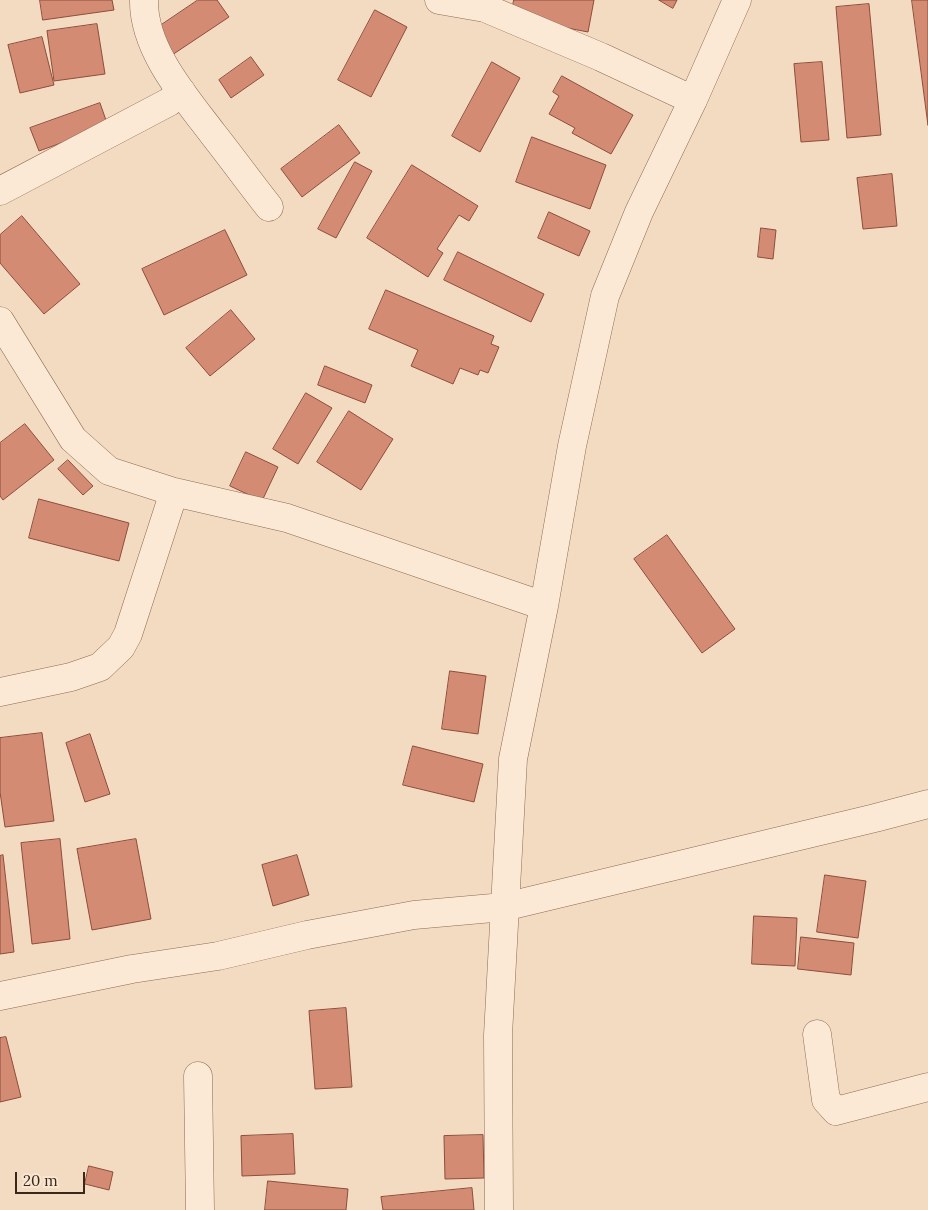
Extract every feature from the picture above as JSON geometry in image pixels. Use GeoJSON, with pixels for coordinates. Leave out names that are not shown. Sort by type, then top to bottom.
{"type":"FeatureCollection","features":[{"type":"Feature","properties":{"kind":"street"},"geometry":{"type":"LineString","coordinates":[[144,0],[144,12],[149,34],[165,67],[269,207]]}},
{"type":"Feature","properties":{"kind":"street"},"geometry":{"type":"LineString","coordinates":[[439,0],[485,8],[601,57],[693,100]]}},
{"type":"Feature","properties":{"kind":"street"},"geometry":{"type":"LineString","coordinates":[[499,1210],[498,1035],[513,759],[544,606],[572,446],[605,296],[639,212],[693,100],[737,0]]}},
{"type":"Feature","properties":{"kind":"street"},"geometry":{"type":"LineString","coordinates":[[0,191],[169,102],[181,91]]}},
{"type":"Feature","properties":{"kind":"street"},"geometry":{"type":"LineString","coordinates":[[0,321],[73,439],[109,471],[174,492],[287,518],[544,606]]}},
{"type":"Feature","properties":{"kind":"street"},"geometry":{"type":"LineString","coordinates":[[0,692],[71,677],[100,667],[121,647],[128,634],[174,492]]}},
{"type":"Feature","properties":{"kind":"street"},"geometry":{"type":"LineString","coordinates":[[0,996],[132,969],[218,956],[307,935],[414,915],[504,907],[928,804]]}},
{"type":"Feature","properties":{"kind":"street"},"geometry":{"type":"LineString","coordinates":[[817,1034],[826,1100],[836,1111],[928,1087]]}},
{"type":"Feature","properties":{"kind":"street"},"geometry":{"type":"LineString","coordinates":[[198,1076],[200,1210]]}},
{"type":"Feature","properties":{"kind":"building"},"geometry":{"type":"Polygon","coordinates":[[[40,0],[112,0],[114,10],[43,20],[40,0]]]}},
{"type":"Feature","properties":{"kind":"building"},"geometry":{"type":"Polygon","coordinates":[[[198,0],[217,0],[229,17],[172,55],[154,30],[198,0]]]}},
{"type":"Feature","properties":{"kind":"building"},"geometry":{"type":"Polygon","coordinates":[[[514,0],[594,0],[588,32],[511,17],[514,0]]]}},
{"type":"Feature","properties":{"kind":"building"},"geometry":{"type":"Polygon","coordinates":[[[659,0],[677,0],[673,8],[659,0]]]}},
{"type":"Feature","properties":{"kind":"building"},"geometry":{"type":"Polygon","coordinates":[[[912,0],[928,0],[928,125],[912,0]]]}},
{"type":"Feature","properties":{"kind":"building"},"geometry":{"type":"Polygon","coordinates":[[[869,4],[881,135],[847,138],[836,7],[869,4]]]}},
{"type":"Feature","properties":{"kind":"building"},"geometry":{"type":"Polygon","coordinates":[[[375,10],[407,27],[371,97],[338,80],[375,10]]]}},
{"type":"Feature","properties":{"kind":"building"},"geometry":{"type":"Polygon","coordinates":[[[97,24],[105,74],[54,81],[47,31],[97,24]]]}},
{"type":"Feature","properties":{"kind":"building"},"geometry":{"type":"Polygon","coordinates":[[[42,37],[54,85],[20,93],[8,45],[42,37]]]}},
{"type":"Feature","properties":{"kind":"building"},"geometry":{"type":"Polygon","coordinates":[[[251,57],[264,75],[231,98],[219,80],[251,57]]]}},
{"type":"Feature","properties":{"kind":"building"},"geometry":{"type":"Polygon","coordinates":[[[492,62],[520,78],[480,152],[452,136],[492,62]]]}},
{"type":"Feature","properties":{"kind":"building"},"geometry":{"type":"Polygon","coordinates":[[[822,62],[829,140],[801,142],[794,64],[822,62]]]}},
{"type":"Feature","properties":{"kind":"building"},"geometry":{"type":"Polygon","coordinates":[[[562,76],[633,115],[611,154],[572,133],[575,128],[549,114],[559,96],[553,92],[562,76]]]}},
{"type":"Feature","properties":{"kind":"building"},"geometry":{"type":"Polygon","coordinates":[[[100,103],[108,126],[39,151],[30,128],[100,103]]]}},
{"type":"Feature","properties":{"kind":"building"},"geometry":{"type":"Polygon","coordinates":[[[339,125],[360,153],[302,197],[281,169],[339,125]]]}},
{"type":"Feature","properties":{"kind":"building"},"geometry":{"type":"Polygon","coordinates":[[[532,137],[606,165],[590,209],[516,182],[532,137]]]}},
{"type":"Feature","properties":{"kind":"building"},"geometry":{"type":"Polygon","coordinates":[[[355,162],[372,171],[336,238],[318,229],[355,162]]]}},
{"type":"Feature","properties":{"kind":"building"},"geometry":{"type":"Polygon","coordinates":[[[412,165],[478,206],[469,221],[459,215],[437,249],[443,253],[428,277],[367,238],[412,165]]]}},
{"type":"Feature","properties":{"kind":"building"},"geometry":{"type":"Polygon","coordinates":[[[892,174],[897,226],[863,229],[857,178],[892,174]]]}},
{"type":"Feature","properties":{"kind":"building"},"geometry":{"type":"Polygon","coordinates":[[[549,212],[590,231],[579,256],[538,238],[549,212]]]}},
{"type":"Feature","properties":{"kind":"building"},"geometry":{"type":"Polygon","coordinates":[[[22,216],[80,284],[44,314],[0,263],[0,235],[22,216]]]}},
{"type":"Feature","properties":{"kind":"building"},"geometry":{"type":"Polygon","coordinates":[[[761,228],[776,230],[773,259],[758,257],[761,228]]]}},
{"type":"Feature","properties":{"kind":"building"},"geometry":{"type":"Polygon","coordinates":[[[225,230],[247,275],[164,315],[142,269],[225,230]]]}},
{"type":"Feature","properties":{"kind":"building"},"geometry":{"type":"Polygon","coordinates":[[[458,252],[544,294],[531,322],[444,280],[458,252]]]}},
{"type":"Feature","properties":{"kind":"building"},"geometry":{"type":"Polygon","coordinates":[[[386,290],[494,336],[491,344],[499,347],[488,373],[480,370],[478,375],[460,368],[453,384],[411,366],[418,350],[369,329],[386,290]]]}},
{"type":"Feature","properties":{"kind":"building"},"geometry":{"type":"Polygon","coordinates":[[[231,310],[255,339],[210,376],[186,348],[231,310]]]}},
{"type":"Feature","properties":{"kind":"building"},"geometry":{"type":"Polygon","coordinates":[[[325,366],[372,385],[365,403],[318,385],[325,366]]]}},
{"type":"Feature","properties":{"kind":"building"},"geometry":{"type":"Polygon","coordinates":[[[306,393],[332,408],[298,464],[273,449],[306,393]]]}},
{"type":"Feature","properties":{"kind":"building"},"geometry":{"type":"Polygon","coordinates":[[[349,411],[393,439],[361,490],[317,462],[349,411]]]}},
{"type":"Feature","properties":{"kind":"building"},"geometry":{"type":"Polygon","coordinates":[[[25,424],[54,460],[3,500],[0,496],[0,443],[25,424]]]}},
{"type":"Feature","properties":{"kind":"building"},"geometry":{"type":"Polygon","coordinates":[[[246,452],[278,467],[262,501],[230,486],[246,452]]]}},
{"type":"Feature","properties":{"kind":"building"},"geometry":{"type":"Polygon","coordinates":[[[68,460],[93,486],[83,495],[58,469],[68,460]]]}},
{"type":"Feature","properties":{"kind":"building"},"geometry":{"type":"Polygon","coordinates":[[[39,499],[129,523],[119,561],[29,538],[39,499]]]}},
{"type":"Feature","properties":{"kind":"building"},"geometry":{"type":"Polygon","coordinates":[[[667,535],[735,629],[702,653],[634,559],[667,535]]]}},
{"type":"Feature","properties":{"kind":"building"},"geometry":{"type":"Polygon","coordinates":[[[450,671],[486,676],[478,734],[442,729],[450,671]]]}},
{"type":"Feature","properties":{"kind":"building"},"geometry":{"type":"Polygon","coordinates":[[[42,733],[54,821],[5,827],[0,792],[0,738],[42,733]]]}},
{"type":"Feature","properties":{"kind":"building"},"geometry":{"type":"Polygon","coordinates":[[[90,734],[110,794],[85,802],[66,743],[90,734]]]}},
{"type":"Feature","properties":{"kind":"building"},"geometry":{"type":"Polygon","coordinates":[[[413,746],[483,764],[474,802],[403,785],[413,746]]]}},
{"type":"Feature","properties":{"kind":"building"},"geometry":{"type":"Polygon","coordinates":[[[60,839],[70,939],[32,944],[21,843],[60,839]]]}},
{"type":"Feature","properties":{"kind":"building"},"geometry":{"type":"Polygon","coordinates":[[[136,839],[151,919],[92,930],[77,849],[136,839]]]}},
{"type":"Feature","properties":{"kind":"building"},"geometry":{"type":"Polygon","coordinates":[[[3,855],[14,952],[0,954],[0,856],[3,855]]]}},
{"type":"Feature","properties":{"kind":"building"},"geometry":{"type":"Polygon","coordinates":[[[297,855],[309,895],[273,906],[262,865],[297,855]]]}},
{"type":"Feature","properties":{"kind":"building"},"geometry":{"type":"Polygon","coordinates":[[[825,875],[866,881],[858,938],[817,932],[825,875]]]}},
{"type":"Feature","properties":{"kind":"building"},"geometry":{"type":"Polygon","coordinates":[[[754,916],[797,918],[795,966],[752,964],[754,916]]]}},
{"type":"Feature","properties":{"kind":"building"},"geometry":{"type":"Polygon","coordinates":[[[801,937],[854,943],[851,975],[798,969],[801,937]]]}},
{"type":"Feature","properties":{"kind":"building"},"geometry":{"type":"Polygon","coordinates":[[[346,1008],[352,1087],[315,1089],[309,1011],[346,1008]]]}},
{"type":"Feature","properties":{"kind":"building"},"geometry":{"type":"Polygon","coordinates":[[[6,1037],[21,1097],[0,1102],[0,1038],[6,1037]]]}},
{"type":"Feature","properties":{"kind":"building"},"geometry":{"type":"Polygon","coordinates":[[[293,1134],[295,1174],[242,1176],[241,1136],[293,1134]]]}},
{"type":"Feature","properties":{"kind":"building"},"geometry":{"type":"Polygon","coordinates":[[[483,1135],[484,1178],[445,1179],[444,1136],[483,1135]]]}},
{"type":"Feature","properties":{"kind":"building"},"geometry":{"type":"Polygon","coordinates":[[[89,1166],[113,1172],[109,1190],[85,1184],[89,1166]]]}},
{"type":"Feature","properties":{"kind":"building"},"geometry":{"type":"Polygon","coordinates":[[[268,1181],[348,1189],[346,1210],[265,1210],[268,1181]]]}},
{"type":"Feature","properties":{"kind":"building"},"geometry":{"type":"Polygon","coordinates":[[[472,1188],[474,1210],[383,1210],[381,1197],[472,1188]]]}}]}
